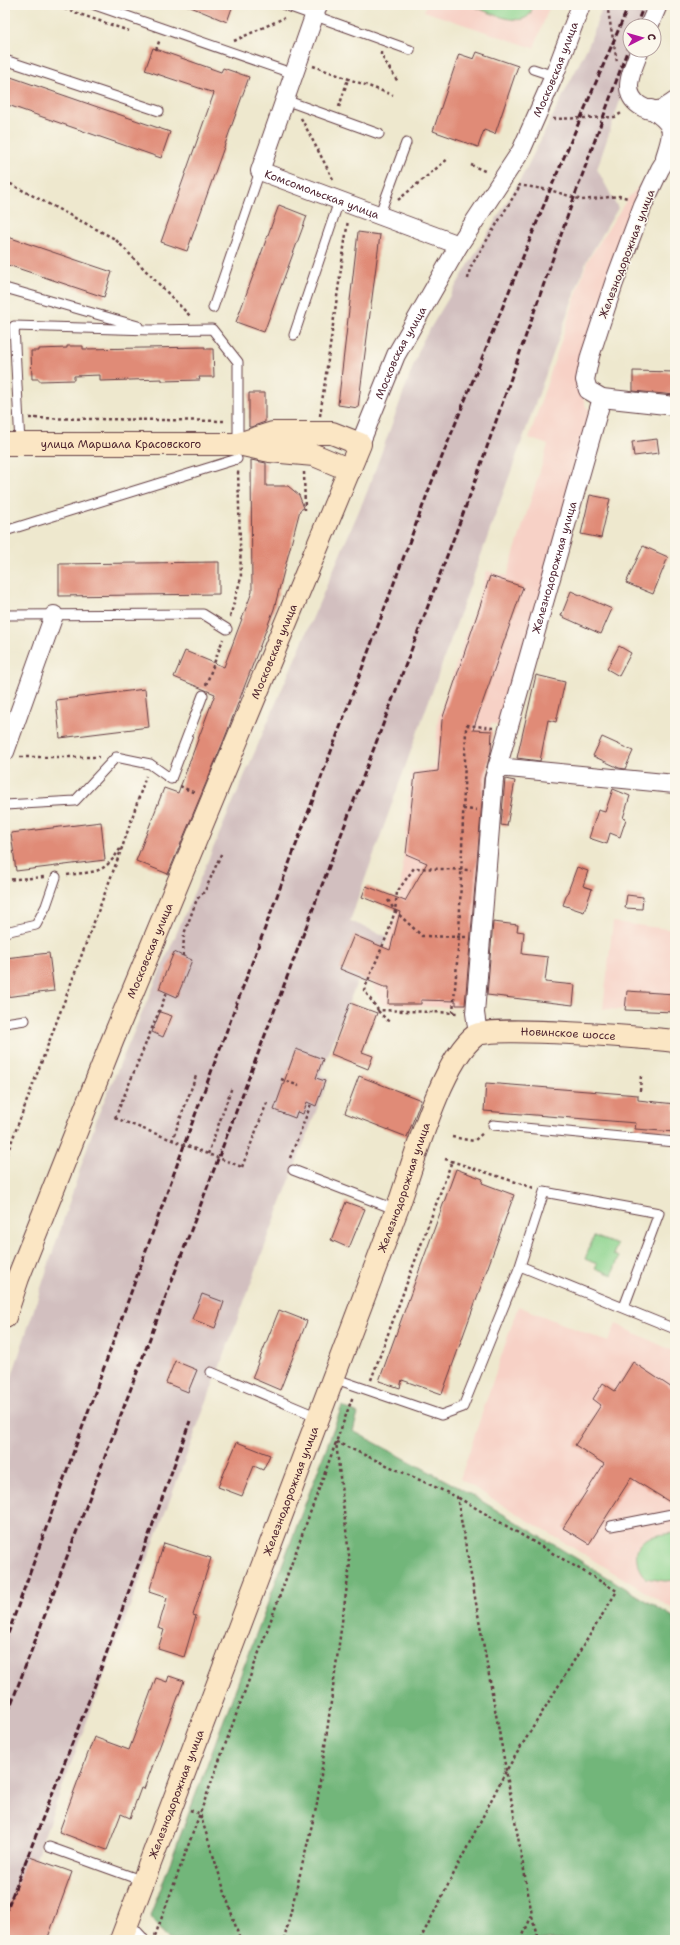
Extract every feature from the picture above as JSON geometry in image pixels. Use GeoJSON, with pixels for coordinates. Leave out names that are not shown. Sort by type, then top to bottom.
{"type":"FeatureCollection","features":[{"type":"Feature","properties":{"kind":"street","name":"Московская улица"},"geometry":{"type":"LineString","coordinates":[[5,1317],[21,1271],[113,1039],[350,470],[396,355],[459,245],[521,151],[554,76],[582,5]]}},
{"type":"Feature","properties":{"kind":"street"},"geometry":{"type":"LineString","coordinates":[[652,18],[658,5]]}},
{"type":"Feature","properties":{"kind":"street","name":"Комсомольская улица"},"geometry":{"type":"LineString","coordinates":[[311,10],[300,69],[289,102],[260,172],[459,245]]}},
{"type":"Feature","properties":{"kind":"street"},"geometry":{"type":"LineString","coordinates":[[637,58],[629,85],[632,98],[666,120],[671,130],[671,139],[660,169]]}},
{"type":"Feature","properties":{"kind":"street"},"geometry":{"type":"LineString","coordinates":[[644,107],[661,109],[675,101]]}},
{"type":"Feature","properties":{"kind":"street","name":"Железнодорожная улица"},"geometry":{"type":"LineString","coordinates":[[129,1935],[143,1881],[397,1210],[443,1083],[473,1030],[490,818],[497,767],[602,398],[588,390],[585,380],[588,362],[614,283],[643,204],[660,169],[675,145]]}},
{"type":"Feature","properties":{"kind":"street"},"geometry":{"type":"LineString","coordinates":[[602,398],[675,406]]}},
{"type":"Feature","properties":{"kind":"street","name":"улица Маршала Красовского"},"geometry":{"type":"LineString","coordinates":[[238,451],[273,433],[332,433],[360,444]]}},
{"type":"Feature","properties":{"kind":"street","name":"улица Маршала Красовского"},"geometry":{"type":"LineString","coordinates":[[12,444],[270,451],[314,455],[350,470]]}},
{"type":"Feature","properties":{"kind":"street"},"geometry":{"type":"LineString","coordinates":[[9,754],[54,615]]}},
{"type":"Feature","properties":{"kind":"street"},"geometry":{"type":"LineString","coordinates":[[497,767],[675,784]]}},
{"type":"Feature","properties":{"kind":"street","name":"Новинское шоссе"},"geometry":{"type":"LineString","coordinates":[[473,1030],[536,1031],[675,1041]]}},
{"type":"Feature","properties":{"kind":"lane"},"geometry":{"type":"LineString","coordinates":[[95,5],[219,48],[300,69]]}},
{"type":"Feature","properties":{"kind":"lane"},"geometry":{"type":"LineString","coordinates":[[285,5],[311,10],[382,40],[410,50]]}},
{"type":"Feature","properties":{"kind":"lane"},"geometry":{"type":"LineString","coordinates":[[5,60],[159,111]]}},
{"type":"Feature","properties":{"kind":"lane"},"geometry":{"type":"LineString","coordinates":[[533,69],[554,76]]}},
{"type":"Feature","properties":{"kind":"lane"},"geometry":{"type":"LineString","coordinates":[[289,102],[379,134]]}},
{"type":"Feature","properties":{"kind":"lane"},"geometry":{"type":"LineString","coordinates":[[379,216],[406,143]]}},
{"type":"Feature","properties":{"kind":"lane"},"geometry":{"type":"LineString","coordinates":[[213,308],[260,172]]}},
{"type":"Feature","properties":{"kind":"lane"},"geometry":{"type":"LineString","coordinates":[[294,336],[345,203]]}},
{"type":"Feature","properties":{"kind":"lane"},"geometry":{"type":"LineString","coordinates":[[5,288],[151,330]]}},
{"type":"Feature","properties":{"kind":"lane"},"geometry":{"type":"LineString","coordinates":[[5,531],[238,451],[238,362],[212,329],[151,330],[9,326],[19,418],[12,444]]}},
{"type":"Feature","properties":{"kind":"lane"},"geometry":{"type":"LineString","coordinates":[[5,616],[203,614],[226,629]]}},
{"type":"Feature","properties":{"kind":"lane"},"geometry":{"type":"LineString","coordinates":[[5,805],[75,801],[116,757],[150,764],[171,779],[203,695]]}},
{"type":"Feature","properties":{"kind":"lane"},"geometry":{"type":"LineString","coordinates":[[5,932],[36,925],[46,906],[56,877]]}},
{"type":"Feature","properties":{"kind":"lane"},"geometry":{"type":"LineString","coordinates":[[5,1023],[25,1020]]}},
{"type":"Feature","properties":{"kind":"lane"},"geometry":{"type":"LineString","coordinates":[[493,1125],[675,1142]]}},
{"type":"Feature","properties":{"kind":"lane"},"geometry":{"type":"LineString","coordinates":[[294,1170],[397,1210]]}},
{"type":"Feature","properties":{"kind":"lane"},"geometry":{"type":"LineString","coordinates":[[333,1378],[442,1415],[463,1407],[520,1266],[544,1192],[659,1213],[624,1308]]}},
{"type":"Feature","properties":{"kind":"lane"},"geometry":{"type":"LineString","coordinates":[[520,1266],[675,1329]]}},
{"type":"Feature","properties":{"kind":"lane"},"geometry":{"type":"LineString","coordinates":[[211,1372],[318,1417]]}},
{"type":"Feature","properties":{"kind":"lane"},"geometry":{"type":"LineString","coordinates":[[611,1526],[672,1514],[675,1510]]}},
{"type":"Feature","properties":{"kind":"lane"},"geometry":{"type":"LineString","coordinates":[[49,1847],[143,1881]]}},
{"type":"Feature","properties":{"kind":"path"},"geometry":{"type":"LineString","coordinates":[[5,14],[11,5]]}},
{"type":"Feature","properties":{"kind":"path"},"geometry":{"type":"LineString","coordinates":[[53,5],[129,31]]}},
{"type":"Feature","properties":{"kind":"path"},"geometry":{"type":"LineString","coordinates":[[607,5],[616,56]]}},
{"type":"Feature","properties":{"kind":"path"},"geometry":{"type":"LineString","coordinates":[[219,48],[311,10]]}},
{"type":"Feature","properties":{"kind":"path"},"geometry":{"type":"LineString","coordinates":[[382,40],[381,55],[398,82]]}},
{"type":"Feature","properties":{"kind":"path"},"geometry":{"type":"LineString","coordinates":[[300,69],[348,79],[393,95]]}},
{"type":"Feature","properties":{"kind":"path"},"geometry":{"type":"LineString","coordinates":[[335,118],[348,79]]}},
{"type":"Feature","properties":{"kind":"path"},"geometry":{"type":"LineString","coordinates":[[289,102],[345,203],[318,433]]}},
{"type":"Feature","properties":{"kind":"path"},"geometry":{"type":"LineString","coordinates":[[538,112],[551,119],[615,117],[644,107]]}},
{"type":"Feature","properties":{"kind":"path"},"geometry":{"type":"LineString","coordinates":[[379,216],[449,158]]}},
{"type":"Feature","properties":{"kind":"path"},"geometry":{"type":"LineString","coordinates":[[504,178],[520,186],[550,190],[582,200],[620,196],[643,204]]}},
{"type":"Feature","properties":{"kind":"path"},"geometry":{"type":"LineString","coordinates":[[5,181],[115,239],[155,278],[202,329]]}},
{"type":"Feature","properties":{"kind":"path"},"geometry":{"type":"LineString","coordinates":[[468,279],[470,268],[520,186]]}},
{"type":"Feature","properties":{"kind":"path"},"geometry":{"type":"LineString","coordinates":[[19,418],[239,421]]}},
{"type":"Feature","properties":{"kind":"path"},"geometry":{"type":"LineString","coordinates":[[203,695],[226,629],[241,578],[238,451]]}},
{"type":"Feature","properties":{"kind":"path"},"geometry":{"type":"LineString","coordinates":[[453,1013],[459,937],[467,725],[507,731]]}},
{"type":"Feature","properties":{"kind":"path"},"geometry":{"type":"LineString","coordinates":[[9,754],[116,757]]}},
{"type":"Feature","properties":{"kind":"path"},"geometry":{"type":"LineString","coordinates":[[5,1159],[123,845],[150,764]]}},
{"type":"Feature","properties":{"kind":"path"},"geometry":{"type":"LineString","coordinates":[[171,779],[193,794],[199,792]]}},
{"type":"Feature","properties":{"kind":"path"},"geometry":{"type":"LineString","coordinates":[[5,880],[56,877],[99,871],[111,864],[123,845]]}},
{"type":"Feature","properties":{"kind":"path"},"geometry":{"type":"LineString","coordinates":[[183,956],[184,934],[197,898],[205,891],[222,852]]}},
{"type":"Feature","properties":{"kind":"path"},"geometry":{"type":"LineString","coordinates":[[390,1023],[378,1010],[364,990],[388,933],[395,911],[397,892],[414,868],[462,870]]}},
{"type":"Feature","properties":{"kind":"path"},"geometry":{"type":"LineString","coordinates":[[388,900],[395,911],[422,936],[481,936]]}},
{"type":"Feature","properties":{"kind":"path"},"geometry":{"type":"LineString","coordinates":[[167,992],[115,1118],[242,1167],[268,1100]]}},
{"type":"Feature","properties":{"kind":"path"},"geometry":{"type":"LineString","coordinates":[[378,1010],[453,1013],[473,1030]]}},
{"type":"Feature","properties":{"kind":"path"},"geometry":{"type":"LineString","coordinates":[[640,1091],[641,1075]]}},
{"type":"Feature","properties":{"kind":"path"},"geometry":{"type":"LineString","coordinates":[[172,1141],[196,1076]]}},
{"type":"Feature","properties":{"kind":"path"},"geometry":{"type":"LineString","coordinates":[[281,1078],[299,1086]]}},
{"type":"Feature","properties":{"kind":"path"},"geometry":{"type":"LineString","coordinates":[[208,1154],[232,1087]]}},
{"type":"Feature","properties":{"kind":"path"},"geometry":{"type":"LineString","coordinates":[[294,1170],[287,1167],[311,1104]]}},
{"type":"Feature","properties":{"kind":"path"},"geometry":{"type":"LineString","coordinates":[[452,1137],[474,1141],[493,1125]]}},
{"type":"Feature","properties":{"kind":"path"},"geometry":{"type":"LineString","coordinates":[[445,1159],[544,1192]]}},
{"type":"Feature","properties":{"kind":"path"},"geometry":{"type":"LineString","coordinates":[[368,1390],[452,1161]]}},
{"type":"Feature","properties":{"kind":"path"},"geometry":{"type":"LineString","coordinates":[[154,1940],[356,1386]]}},
{"type":"Feature","properties":{"kind":"path"},"geometry":{"type":"LineString","coordinates":[[336,1442],[457,1497],[617,1590],[506,1771],[420,1940]]}},
{"type":"Feature","properties":{"kind":"path"},"geometry":{"type":"LineString","coordinates":[[284,1940],[317,1804],[350,1564],[336,1442]]}},
{"type":"Feature","properties":{"kind":"path"},"geometry":{"type":"LineString","coordinates":[[457,1497],[532,1915],[538,1940]]}},
{"type":"Feature","properties":{"kind":"path"},"geometry":{"type":"LineString","coordinates":[[200,1814],[240,1940]]}},
{"type":"Feature","properties":{"kind":"path"},"geometry":{"type":"LineString","coordinates":[[521,1940],[532,1915]]}},
{"type":"Feature","properties":{"kind":"shaded area"},"geometry":{"type":"Polygon","coordinates":[[[426,5],[550,5],[534,48],[424,11],[426,5]]]}},
{"type":"Feature","properties":{"kind":"shaded area"},"geometry":{"type":"Polygon","coordinates":[[[603,5],[655,5],[649,18],[622,18],[622,58],[634,58],[597,169],[618,208],[586,262],[350,921],[388,937],[369,983],[357,982],[320,1075],[329,1078],[5,1940],[5,1397],[98,1115],[367,492],[422,342],[524,173],[589,44],[603,5]]]}},
{"type":"Feature","properties":{"kind":"shaded area"},"geometry":{"type":"Polygon","coordinates":[[[652,172],[579,384],[586,407],[596,414],[501,727],[491,723],[473,1008],[382,1005],[373,986],[399,905],[411,771],[435,768],[438,720],[487,571],[507,576],[548,445],[529,438],[587,262],[628,198],[652,172]]]}},
{"type":"Feature","properties":{"kind":"shaded area"},"geometry":{"type":"Polygon","coordinates":[[[613,922],[675,930],[675,1012],[603,1009],[613,922]]]}},
{"type":"Feature","properties":{"kind":"shaded area"},"geometry":{"type":"Polygon","coordinates":[[[518,1306],[608,1342],[616,1324],[675,1352],[675,1610],[460,1479],[518,1306]]]}},
{"type":"Feature","properties":{"kind":"green space"},"geometry":{"type":"Polygon","coordinates":[[[471,5],[533,5],[530,14],[525,18],[518,20],[502,17],[471,5]]]}},
{"type":"Feature","properties":{"kind":"green space"},"geometry":{"type":"Polygon","coordinates":[[[594,1236],[617,1245],[613,1255],[619,1257],[612,1275],[595,1268],[597,1264],[585,1259],[594,1236]]]}},
{"type":"Feature","properties":{"kind":"green space"},"geometry":{"type":"Polygon","coordinates":[[[342,1406],[358,1414],[353,1431],[460,1488],[675,1618],[675,1940],[169,1940],[150,1916],[342,1406]]]}},
{"type":"Feature","properties":{"kind":"green space"},"geometry":{"type":"Polygon","coordinates":[[[675,1533],[675,1580],[665,1581],[645,1578],[637,1563],[637,1552],[639,1546],[648,1538],[675,1533]]]}},
{"type":"Feature","properties":{"kind":"building"},"geometry":{"type":"Polygon","coordinates":[[[186,5],[233,5],[227,22],[186,5]]]}},
{"type":"Feature","properties":{"kind":"building"},"geometry":{"type":"Polygon","coordinates":[[[153,48],[221,72],[223,68],[249,77],[187,251],[161,242],[214,93],[145,70],[153,48]]]}},
{"type":"Feature","properties":{"kind":"building"},"geometry":{"type":"Polygon","coordinates":[[[477,52],[518,66],[495,134],[484,130],[478,147],[433,131],[459,54],[474,59],[477,52]]]}},
{"type":"Feature","properties":{"kind":"building"},"geometry":{"type":"Polygon","coordinates":[[[5,75],[170,132],[161,158],[5,104],[5,75]]]}},
{"type":"Feature","properties":{"kind":"building"},"geometry":{"type":"Polygon","coordinates":[[[279,205],[307,216],[264,332],[236,322],[279,205]]]}},
{"type":"Feature","properties":{"kind":"building"},"geometry":{"type":"Polygon","coordinates":[[[358,232],[380,235],[358,408],[338,405],[358,232]]]}},
{"type":"Feature","properties":{"kind":"building"},"geometry":{"type":"Polygon","coordinates":[[[5,236],[112,272],[104,297],[5,264],[5,236]]]}},
{"type":"Feature","properties":{"kind":"building"},"geometry":{"type":"Polygon","coordinates":[[[67,346],[83,346],[83,349],[205,347],[205,349],[213,349],[214,377],[199,377],[200,380],[162,381],[162,379],[100,381],[100,375],[74,376],[74,380],[39,381],[39,379],[32,379],[31,351],[39,351],[39,349],[67,348],[67,346]]]}},
{"type":"Feature","properties":{"kind":"building"},"geometry":{"type":"Polygon","coordinates":[[[633,371],[675,372],[675,395],[633,391],[633,371]]]}},
{"type":"Feature","properties":{"kind":"building"},"geometry":{"type":"Polygon","coordinates":[[[249,393],[265,393],[265,422],[251,427],[249,427],[249,393]]]}},
{"type":"Feature","properties":{"kind":"building"},"geometry":{"type":"Polygon","coordinates":[[[657,439],[659,453],[634,456],[632,442],[657,439]]]}},
{"type":"Feature","properties":{"kind":"building"},"geometry":{"type":"Polygon","coordinates":[[[251,460],[266,463],[266,486],[288,486],[299,495],[304,508],[300,510],[274,609],[224,740],[168,874],[136,861],[164,788],[178,793],[215,694],[174,677],[185,651],[224,667],[252,592],[251,460]]]}},
{"type":"Feature","properties":{"kind":"building"},"geometry":{"type":"Polygon","coordinates":[[[590,495],[610,499],[601,538],[581,534],[590,495]]]}},
{"type":"Feature","properties":{"kind":"building"},"geometry":{"type":"Polygon","coordinates":[[[643,546],[668,557],[653,594],[626,583],[643,546]]]}},
{"type":"Feature","properties":{"kind":"building"},"geometry":{"type":"Polygon","coordinates":[[[219,562],[219,594],[59,596],[59,564],[219,562]]]}},
{"type":"Feature","properties":{"kind":"building"},"geometry":{"type":"Polygon","coordinates":[[[490,576],[523,587],[473,730],[492,731],[491,751],[484,778],[465,1005],[456,1005],[456,1001],[421,1000],[421,1004],[388,1004],[389,987],[384,987],[340,969],[354,935],[390,950],[400,912],[362,897],[366,886],[405,901],[427,863],[406,854],[415,774],[438,771],[442,720],[490,576]]]}},
{"type":"Feature","properties":{"kind":"building"},"geometry":{"type":"Polygon","coordinates":[[[571,591],[612,609],[601,634],[561,616],[571,591]]]}},
{"type":"Feature","properties":{"kind":"building"},"geometry":{"type":"Polygon","coordinates":[[[619,646],[631,653],[619,676],[607,669],[619,646]]]}},
{"type":"Feature","properties":{"kind":"building"},"geometry":{"type":"Polygon","coordinates":[[[536,675],[565,682],[556,722],[548,720],[540,761],[517,758],[536,675]]]}},
{"type":"Feature","properties":{"kind":"building"},"geometry":{"type":"Polygon","coordinates":[[[145,689],[149,727],[60,738],[56,700],[145,689]]]}},
{"type":"Feature","properties":{"kind":"building"},"geometry":{"type":"Polygon","coordinates":[[[602,737],[633,751],[625,769],[619,768],[593,756],[602,737]]]}},
{"type":"Feature","properties":{"kind":"building"},"geometry":{"type":"Polygon","coordinates":[[[505,779],[515,781],[507,826],[501,825],[505,779]]]}},
{"type":"Feature","properties":{"kind":"building"},"geometry":{"type":"Polygon","coordinates":[[[613,789],[630,796],[623,818],[626,819],[620,837],[610,833],[607,844],[589,838],[598,810],[605,812],[613,789]]]}},
{"type":"Feature","properties":{"kind":"building"},"geometry":{"type":"Polygon","coordinates":[[[101,822],[105,860],[16,871],[11,833],[101,822]]]}},
{"type":"Feature","properties":{"kind":"building"},"geometry":{"type":"Polygon","coordinates":[[[577,867],[588,871],[583,886],[592,889],[584,912],[563,905],[577,867]]]}},
{"type":"Feature","properties":{"kind":"building"},"geometry":{"type":"Polygon","coordinates":[[[627,895],[643,897],[642,909],[625,908],[627,895]]]}},
{"type":"Feature","properties":{"kind":"building"},"geometry":{"type":"Polygon","coordinates":[[[493,922],[518,925],[517,931],[524,932],[522,954],[548,957],[545,982],[575,985],[573,1005],[487,995],[493,922]]]}},
{"type":"Feature","properties":{"kind":"building"},"geometry":{"type":"Polygon","coordinates":[[[174,952],[192,960],[177,997],[159,989],[174,952]]]}},
{"type":"Feature","properties":{"kind":"building"},"geometry":{"type":"Polygon","coordinates":[[[49,953],[54,991],[5,997],[5,958],[49,953]]]}},
{"type":"Feature","properties":{"kind":"building"},"geometry":{"type":"Polygon","coordinates":[[[627,991],[675,994],[674,1012],[625,1010],[627,991]]]}},
{"type":"Feature","properties":{"kind":"building"},"geometry":{"type":"Polygon","coordinates":[[[350,1003],[377,1013],[362,1052],[373,1056],[368,1069],[331,1054],[350,1003]]]}},
{"type":"Feature","properties":{"kind":"building"},"geometry":{"type":"Polygon","coordinates":[[[160,1012],[172,1016],[163,1037],[152,1032],[160,1012]]]}},
{"type":"Feature","properties":{"kind":"building"},"geometry":{"type":"Polygon","coordinates":[[[296,1049],[323,1059],[316,1078],[325,1081],[316,1106],[307,1102],[303,1114],[297,1112],[295,1118],[274,1110],[296,1049]]]}},
{"type":"Feature","properties":{"kind":"building"},"geometry":{"type":"Polygon","coordinates":[[[359,1076],[421,1100],[407,1137],[345,1113],[359,1076]]]}},
{"type":"Feature","properties":{"kind":"building"},"geometry":{"type":"Polygon","coordinates":[[[486,1083],[638,1095],[638,1100],[675,1104],[675,1132],[635,1129],[636,1123],[484,1111],[486,1083]]]}},
{"type":"Feature","properties":{"kind":"building"},"geometry":{"type":"Polygon","coordinates":[[[456,1169],[483,1179],[482,1183],[514,1195],[442,1394],[402,1380],[400,1388],[379,1381],[456,1169]]]}},
{"type":"Feature","properties":{"kind":"building"},"geometry":{"type":"Polygon","coordinates":[[[346,1202],[365,1209],[349,1248],[331,1240],[346,1202]]]}},
{"type":"Feature","properties":{"kind":"building"},"geometry":{"type":"Polygon","coordinates":[[[202,1294],[224,1302],[215,1328],[192,1319],[202,1294]]]}},
{"type":"Feature","properties":{"kind":"building"},"geometry":{"type":"Polygon","coordinates":[[[279,1310],[307,1321],[280,1390],[252,1378],[279,1310]]]}},
{"type":"Feature","properties":{"kind":"building"},"geometry":{"type":"Polygon","coordinates":[[[175,1361],[197,1370],[188,1392],[166,1383],[175,1361]]]}},
{"type":"Feature","properties":{"kind":"building"},"geometry":{"type":"Polygon","coordinates":[[[633,1362],[675,1390],[675,1504],[631,1478],[589,1544],[563,1528],[604,1464],[575,1445],[601,1405],[593,1399],[603,1383],[615,1391],[633,1362]]]}},
{"type":"Feature","properties":{"kind":"building"},"geometry":{"type":"Polygon","coordinates":[[[237,1442],[270,1455],[263,1470],[254,1466],[242,1496],[218,1487],[237,1442]]]}},
{"type":"Feature","properties":{"kind":"building"},"geometry":{"type":"Polygon","coordinates":[[[164,1543],[211,1558],[193,1615],[196,1616],[184,1657],[158,1649],[164,1630],[158,1628],[167,1598],[149,1592],[164,1543]]]}},
{"type":"Feature","properties":{"kind":"building"},"geometry":{"type":"Polygon","coordinates":[[[169,1676],[184,1681],[144,1789],[141,1788],[130,1818],[121,1814],[107,1850],[59,1832],[94,1737],[129,1750],[156,1678],[167,1682],[169,1676]]]}},
{"type":"Feature","properties":{"kind":"building"},"geometry":{"type":"Polygon","coordinates":[[[27,1856],[72,1872],[47,1940],[5,1940],[5,1915],[27,1856]]]}},
{"type":"Feature","properties":{"kind":"railway"},"geometry":{"type":"LineString","coordinates":[[5,1642],[191,1126],[431,484],[550,190],[629,5]]}},
{"type":"Feature","properties":{"kind":"railway"},"geometry":{"type":"LineString","coordinates":[[639,18],[644,5]]}},
{"type":"Feature","properties":{"kind":"railway"},"geometry":{"type":"LineString","coordinates":[[5,1720],[472,490],[625,58]]}},
{"type":"Feature","properties":{"kind":"railway"},"geometry":{"type":"LineString","coordinates":[[5,1914],[95,1685],[190,1421]]}}]}
